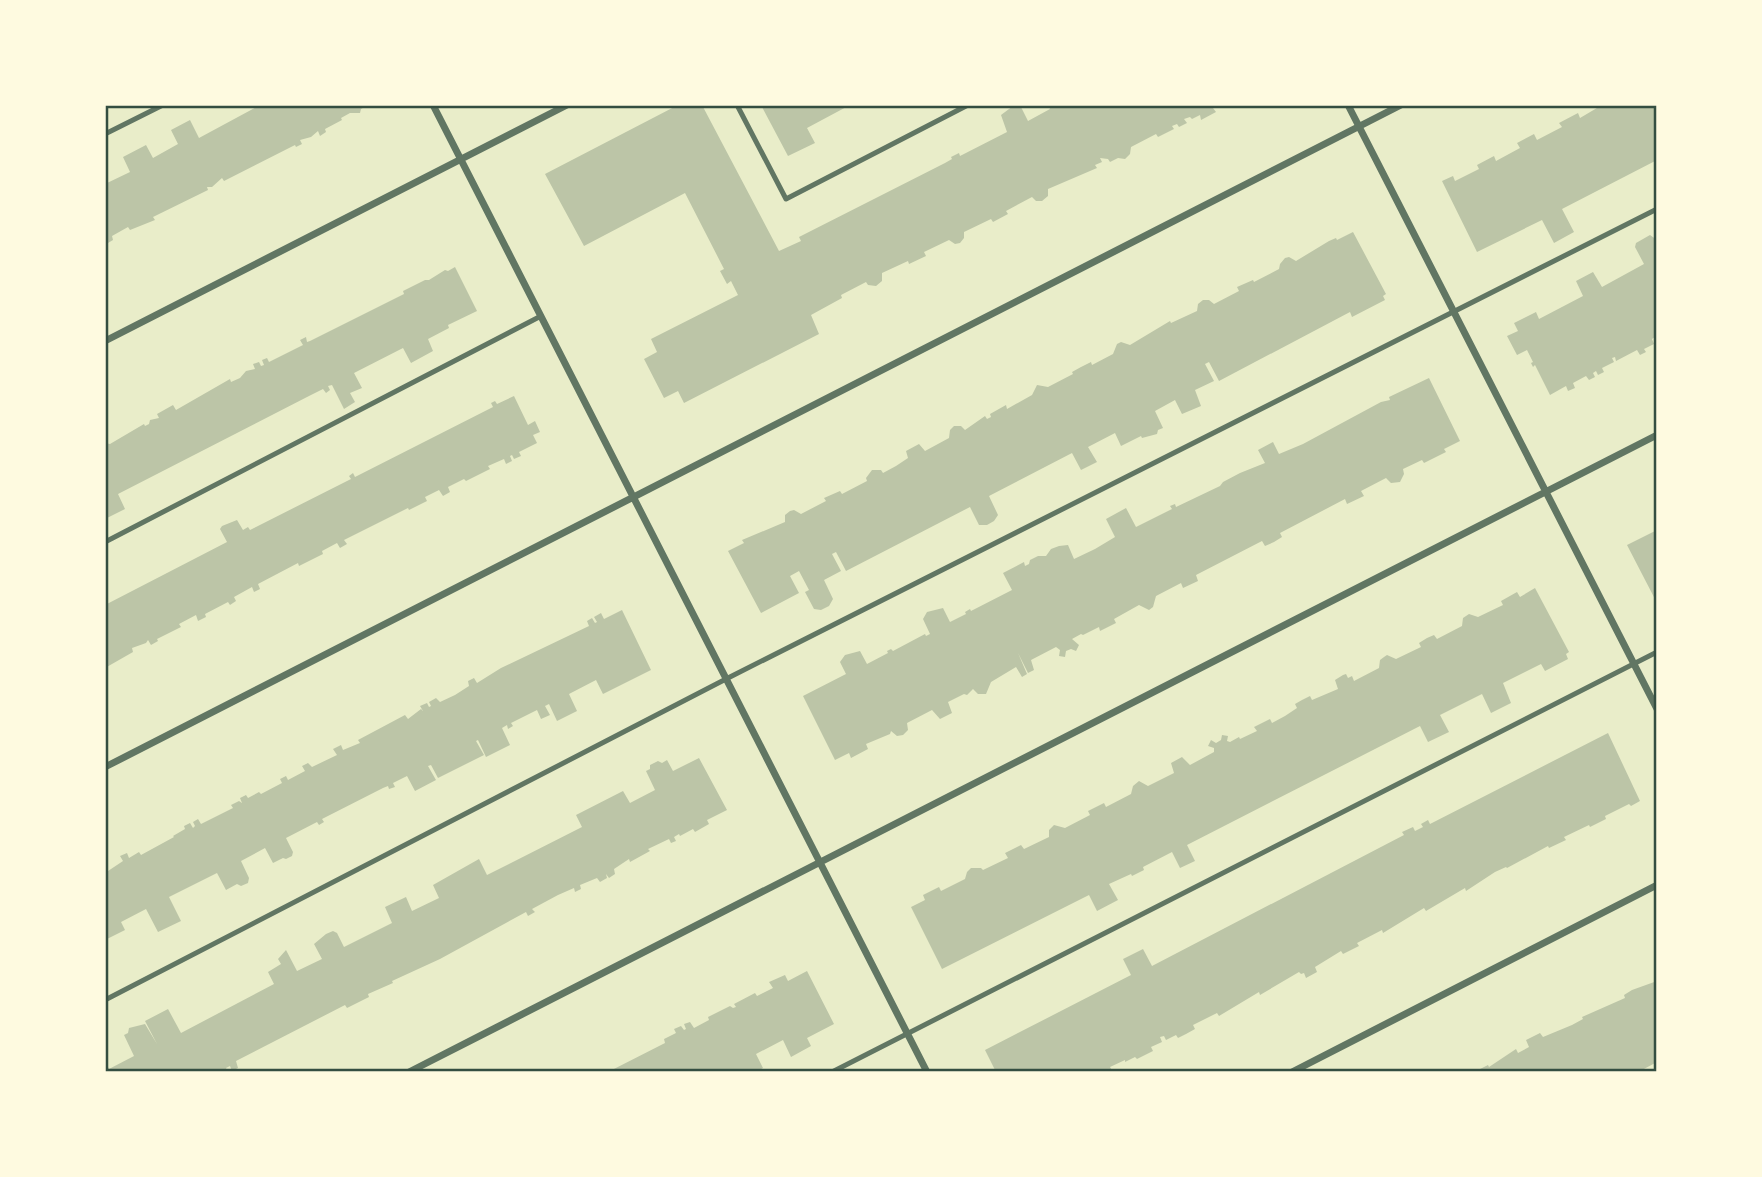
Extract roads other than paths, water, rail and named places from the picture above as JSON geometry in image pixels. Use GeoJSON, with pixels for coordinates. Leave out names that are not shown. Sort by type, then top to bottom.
{"type":"FeatureCollection","features":[{"type":"Feature","properties":{"kind":"street"},"geometry":{"type":"LineString","coordinates":[[433,105],[927,1072]]}},
{"type":"Feature","properties":{"kind":"street"},"geometry":{"type":"LineString","coordinates":[[105,341],[567,105]]}},
{"type":"Feature","properties":{"kind":"street"},"geometry":{"type":"LineString","coordinates":[[1348,105],[1657,709]]}},
{"type":"Feature","properties":{"kind":"street"},"geometry":{"type":"LineString","coordinates":[[105,767],[1401,105]]}},
{"type":"Feature","properties":{"kind":"street"},"geometry":{"type":"LineString","coordinates":[[409,1072],[1657,435]]}},
{"type":"Feature","properties":{"kind":"street"},"geometry":{"type":"LineString","coordinates":[[1292,1072],[1657,885]]}},
{"type":"Feature","properties":{"kind":"lane"},"geometry":{"type":"LineString","coordinates":[[105,134],[163,105]]}},
{"type":"Feature","properties":{"kind":"lane"},"geometry":{"type":"LineString","coordinates":[[737,105],[786,199],[968,105]]}},
{"type":"Feature","properties":{"kind":"lane"},"geometry":{"type":"LineString","coordinates":[[105,1000],[726,679],[1657,209]]}},
{"type":"Feature","properties":{"kind":"lane"},"geometry":{"type":"LineString","coordinates":[[105,542],[541,316]]}},
{"type":"Feature","properties":{"kind":"lane"},"geometry":{"type":"LineString","coordinates":[[832,1072],[1657,652]]}}]}
